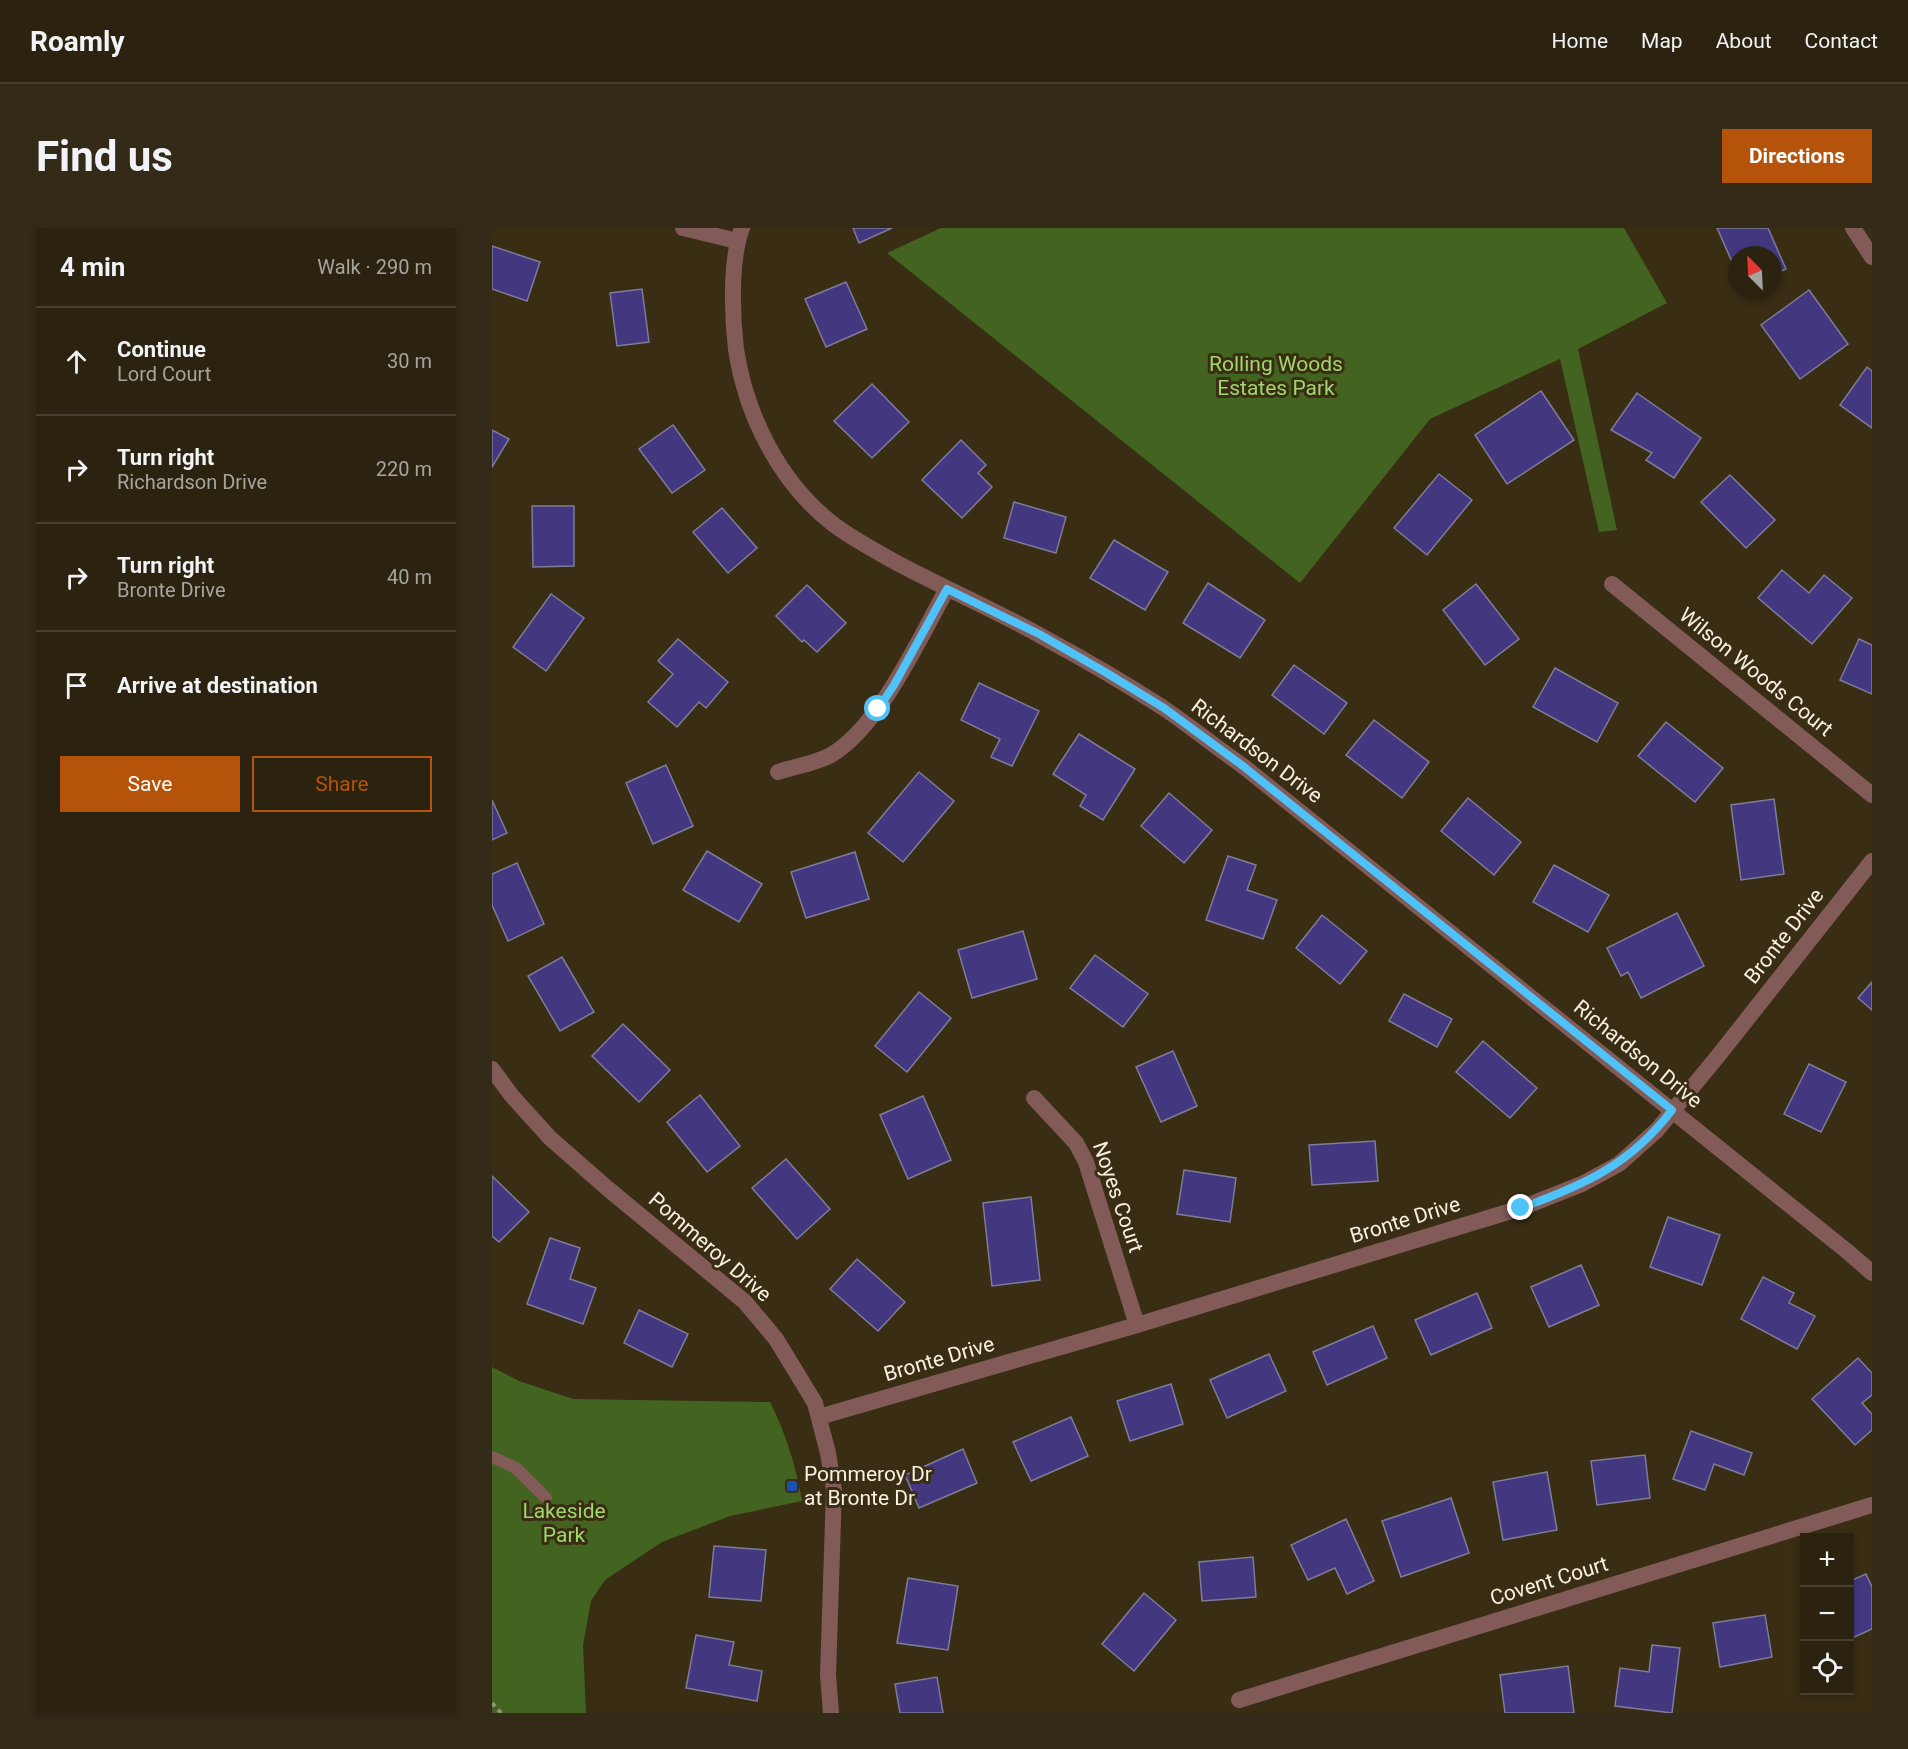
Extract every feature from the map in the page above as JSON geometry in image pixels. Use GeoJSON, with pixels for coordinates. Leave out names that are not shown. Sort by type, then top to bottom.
{"type":"FeatureCollection","features":[{"type":"Feature","properties":{"kind":"street"},"geometry":{"type":"LineString","coordinates":[[683,228],[739,235]]}},
{"type":"Feature","properties":{"kind":"street"},"geometry":{"type":"LineString","coordinates":[[1852,228],[1872,257]]}},
{"type":"Feature","properties":{"kind":"street","name":"Richardson Drive"},"geometry":{"type":"LineString","coordinates":[[739,235],[734,270],[734,335],[738,363],[751,409],[771,453],[797,488],[831,522],[858,542],[1048,640],[1164,708],[1252,774],[1848,1251],[1872,1273]]}},
{"type":"Feature","properties":{"kind":"street","name":"Wilson Woods Court"},"geometry":{"type":"LineString","coordinates":[[1612,584],[1872,795]]}},
{"type":"Feature","properties":{"kind":"street"},"geometry":{"type":"LineString","coordinates":[[778,772],[830,756],[851,740],[878,709],[894,685],[947,589]]}},
{"type":"Feature","properties":{"kind":"street","name":"Bronte Drive"},"geometry":{"type":"LineString","coordinates":[[819,1417],[1137,1325],[1521,1208],[1582,1184],[1619,1164],[1657,1131],[1872,861]]}},
{"type":"Feature","properties":{"kind":"street","name":"Pommeroy Drive"},"geometry":{"type":"LineString","coordinates":[[492,1069],[550,1138],[745,1302],[776,1339],[815,1403],[828,1454],[834,1490],[828,1675],[831,1713]]}},
{"type":"Feature","properties":{"kind":"street","name":"Noyes Court"},"geometry":{"type":"LineString","coordinates":[[1034,1098],[1076,1143],[1086,1162],[1137,1325]]}},
{"type":"Feature","properties":{"kind":"street","name":"Covent Court"},"geometry":{"type":"LineString","coordinates":[[1239,1700],[1872,1505]]}},
{"type":"Feature","properties":{"kind":"lane"},"geometry":{"type":"LineString","coordinates":[[492,1457],[516,1468],[546,1498]]}},
{"type":"Feature","properties":{"kind":"path"},"geometry":{"type":"LineString","coordinates":[[492,1703],[501,1713]]}},
{"type":"Feature","properties":{"kind":"green space","name":"Rolling Woods Estates Park"},"geometry":{"type":"Polygon","coordinates":[[[941,228],[1624,228],[1667,303],[1578,349],[1617,530],[1599,532],[1560,359],[1430,419],[1300,583],[887,253],[941,228]]]}},
{"type":"Feature","properties":{"kind":"green space","name":"Lakeside Park"},"geometry":{"type":"Polygon","coordinates":[[[492,1367],[519,1381],[573,1399],[770,1402],[786,1438],[797,1475],[802,1501],[730,1516],[662,1542],[605,1580],[591,1601],[583,1645],[586,1713],[492,1713],[492,1367]]]}},
{"type":"Feature","properties":{"kind":"building"},"geometry":{"type":"Polygon","coordinates":[[[853,228],[892,228],[859,243],[853,228]]]}},
{"type":"Feature","properties":{"kind":"building"},"geometry":{"type":"Polygon","coordinates":[[[1717,228],[1768,228],[1776,246],[1728,246],[1728,253],[1717,228]]]}},
{"type":"Feature","properties":{"kind":"building"},"geometry":{"type":"Polygon","coordinates":[[[492,246],[540,262],[527,301],[492,289],[492,246]]]}},
{"type":"Feature","properties":{"kind":"building"},"geometry":{"type":"Polygon","coordinates":[[[846,282],[867,329],[826,347],[805,299],[846,282]]]}},
{"type":"Feature","properties":{"kind":"building"},"geometry":{"type":"Polygon","coordinates":[[[642,289],[649,342],[617,346],[610,293],[642,289]]]}},
{"type":"Feature","properties":{"kind":"building"},"geometry":{"type":"Polygon","coordinates":[[[1809,290],[1848,344],[1800,379],[1761,325],[1809,290]]]}},
{"type":"Feature","properties":{"kind":"building"},"geometry":{"type":"Polygon","coordinates":[[[1867,367],[1872,371],[1872,428],[1840,405],[1867,367]]]}},
{"type":"Feature","properties":{"kind":"building"},"geometry":{"type":"Polygon","coordinates":[[[872,384],[909,422],[872,458],[834,421],[872,384]]]}},
{"type":"Feature","properties":{"kind":"building"},"geometry":{"type":"Polygon","coordinates":[[[1541,391],[1574,440],[1507,484],[1475,435],[1541,391]]]}},
{"type":"Feature","properties":{"kind":"building"},"geometry":{"type":"Polygon","coordinates":[[[1637,393],[1701,438],[1674,478],[1646,460],[1652,453],[1611,430],[1637,393]]]}},
{"type":"Feature","properties":{"kind":"building"},"geometry":{"type":"Polygon","coordinates":[[[673,425],[705,470],[672,493],[639,449],[673,425]]]}},
{"type":"Feature","properties":{"kind":"building"},"geometry":{"type":"Polygon","coordinates":[[[492,430],[509,439],[492,467],[492,430]]]}},
{"type":"Feature","properties":{"kind":"building"},"geometry":{"type":"Polygon","coordinates":[[[961,440],[986,465],[978,473],[992,487],[962,518],[922,480],[961,440]]]}},
{"type":"Feature","properties":{"kind":"building"},"geometry":{"type":"Polygon","coordinates":[[[1439,474],[1472,500],[1427,555],[1394,528],[1439,474]]]}},
{"type":"Feature","properties":{"kind":"building"},"geometry":{"type":"Polygon","coordinates":[[[1730,475],[1775,520],[1746,548],[1701,502],[1730,475]]]}},
{"type":"Feature","properties":{"kind":"building"},"geometry":{"type":"Polygon","coordinates":[[[1014,502],[1066,517],[1056,553],[1004,538],[1014,502]]]}},
{"type":"Feature","properties":{"kind":"building"},"geometry":{"type":"Polygon","coordinates":[[[532,506],[574,506],[574,566],[533,567],[532,506]]]}},
{"type":"Feature","properties":{"kind":"building"},"geometry":{"type":"Polygon","coordinates":[[[722,508],[757,548],[728,573],[693,532],[722,508]]]}},
{"type":"Feature","properties":{"kind":"building"},"geometry":{"type":"Polygon","coordinates":[[[1114,540],[1168,572],[1145,610],[1090,578],[1114,540]]]}},
{"type":"Feature","properties":{"kind":"building"},"geometry":{"type":"Polygon","coordinates":[[[1782,570],[1809,593],[1824,575],[1852,598],[1812,644],[1758,598],[1782,570]]]}},
{"type":"Feature","properties":{"kind":"building"},"geometry":{"type":"Polygon","coordinates":[[[1208,583],[1265,620],[1240,658],[1183,623],[1208,583]]]}},
{"type":"Feature","properties":{"kind":"building"},"geometry":{"type":"Polygon","coordinates":[[[1476,584],[1519,639],[1485,665],[1443,610],[1476,584]]]}},
{"type":"Feature","properties":{"kind":"building"},"geometry":{"type":"Polygon","coordinates":[[[807,585],[846,623],[817,652],[804,640],[802,642],[776,616],[807,585]]]}},
{"type":"Feature","properties":{"kind":"building"},"geometry":{"type":"Polygon","coordinates":[[[551,594],[584,618],[546,671],[513,647],[551,594]]]}},
{"type":"Feature","properties":{"kind":"building"},"geometry":{"type":"Polygon","coordinates":[[[678,639],[728,682],[706,708],[699,702],[677,727],[648,702],[673,674],[658,661],[678,639]]]}},
{"type":"Feature","properties":{"kind":"building"},"geometry":{"type":"Polygon","coordinates":[[[1859,639],[1872,645],[1872,694],[1840,680],[1859,639]]]}},
{"type":"Feature","properties":{"kind":"building"},"geometry":{"type":"Polygon","coordinates":[[[1294,665],[1347,703],[1324,734],[1272,695],[1294,665]]]}},
{"type":"Feature","properties":{"kind":"building"},"geometry":{"type":"Polygon","coordinates":[[[1555,668],[1618,703],[1597,742],[1533,707],[1555,668]]]}},
{"type":"Feature","properties":{"kind":"building"},"geometry":{"type":"Polygon","coordinates":[[[979,683],[1039,711],[1012,766],[991,757],[1000,739],[961,720],[979,683]]]}},
{"type":"Feature","properties":{"kind":"building"},"geometry":{"type":"Polygon","coordinates":[[[1374,720],[1429,762],[1402,798],[1346,755],[1374,720]]]}},
{"type":"Feature","properties":{"kind":"building"},"geometry":{"type":"Polygon","coordinates":[[[1666,722],[1723,768],[1695,802],[1638,756],[1666,722]]]}},
{"type":"Feature","properties":{"kind":"building"},"geometry":{"type":"Polygon","coordinates":[[[1079,734],[1135,769],[1103,820],[1080,806],[1086,795],[1053,774],[1079,734]]]}},
{"type":"Feature","properties":{"kind":"building"},"geometry":{"type":"Polygon","coordinates":[[[666,765],[693,826],[653,844],[626,783],[666,765]]]}},
{"type":"Feature","properties":{"kind":"building"},"geometry":{"type":"Polygon","coordinates":[[[919,772],[954,801],[903,862],[868,833],[919,772]]]}},
{"type":"Feature","properties":{"kind":"building"},"geometry":{"type":"Polygon","coordinates":[[[1169,793],[1212,830],[1184,863],[1141,826],[1169,793]]]}},
{"type":"Feature","properties":{"kind":"building"},"geometry":{"type":"Polygon","coordinates":[[[1468,798],[1521,842],[1494,875],[1441,831],[1468,798]]]}},
{"type":"Feature","properties":{"kind":"building"},"geometry":{"type":"Polygon","coordinates":[[[1774,799],[1784,874],[1741,880],[1731,805],[1774,799]]]}},
{"type":"Feature","properties":{"kind":"building"},"geometry":{"type":"Polygon","coordinates":[[[492,800],[507,833],[492,840],[492,800]]]}},
{"type":"Feature","properties":{"kind":"building"},"geometry":{"type":"Polygon","coordinates":[[[707,851],[762,884],[739,922],[683,890],[707,851]]]}},
{"type":"Feature","properties":{"kind":"building"},"geometry":{"type":"Polygon","coordinates":[[[855,852],[869,899],[806,918],[791,872],[855,852]]]}},
{"type":"Feature","properties":{"kind":"building"},"geometry":{"type":"Polygon","coordinates":[[[1228,856],[1256,865],[1247,890],[1277,900],[1263,939],[1206,920],[1228,856]]]}},
{"type":"Feature","properties":{"kind":"building"},"geometry":{"type":"Polygon","coordinates":[[[517,863],[544,924],[508,941],[492,905],[492,874],[517,863]]]}},
{"type":"Feature","properties":{"kind":"building"},"geometry":{"type":"Polygon","coordinates":[[[1554,865],[1609,895],[1588,932],[1533,902],[1554,865]]]}},
{"type":"Feature","properties":{"kind":"building"},"geometry":{"type":"Polygon","coordinates":[[[1677,913],[1704,966],[1641,998],[1628,972],[1621,976],[1607,948],[1677,913]]]}},
{"type":"Feature","properties":{"kind":"building"},"geometry":{"type":"Polygon","coordinates":[[[1322,915],[1367,951],[1340,984],[1296,948],[1322,915]]]}},
{"type":"Feature","properties":{"kind":"building"},"geometry":{"type":"Polygon","coordinates":[[[1023,931],[1037,979],[972,998],[958,950],[1023,931]]]}},
{"type":"Feature","properties":{"kind":"building"},"geometry":{"type":"Polygon","coordinates":[[[1095,955],[1148,994],[1123,1027],[1070,988],[1095,955]]]}},
{"type":"Feature","properties":{"kind":"building"},"geometry":{"type":"Polygon","coordinates":[[[562,957],[594,1012],[560,1031],[528,976],[562,957]]]}},
{"type":"Feature","properties":{"kind":"building"},"geometry":{"type":"Polygon","coordinates":[[[1872,982],[1872,1010],[1858,998],[1872,982]]]}},
{"type":"Feature","properties":{"kind":"building"},"geometry":{"type":"Polygon","coordinates":[[[919,992],[951,1018],[907,1072],[875,1046],[919,992]]]}},
{"type":"Feature","properties":{"kind":"building"},"geometry":{"type":"Polygon","coordinates":[[[1404,994],[1452,1019],[1437,1047],[1389,1021],[1404,994]]]}},
{"type":"Feature","properties":{"kind":"building"},"geometry":{"type":"Polygon","coordinates":[[[623,1024],[670,1070],[639,1102],[592,1056],[623,1024]]]}},
{"type":"Feature","properties":{"kind":"building"},"geometry":{"type":"Polygon","coordinates":[[[1483,1041],[1537,1088],[1510,1118],[1456,1072],[1483,1041]]]}},
{"type":"Feature","properties":{"kind":"building"},"geometry":{"type":"Polygon","coordinates":[[[1173,1051],[1197,1106],[1161,1122],[1136,1067],[1173,1051]]]}},
{"type":"Feature","properties":{"kind":"building"},"geometry":{"type":"Polygon","coordinates":[[[1809,1064],[1846,1082],[1821,1132],[1784,1114],[1809,1064]]]}},
{"type":"Feature","properties":{"kind":"building"},"geometry":{"type":"Polygon","coordinates":[[[700,1095],[740,1146],[707,1172],[667,1122],[700,1095]]]}},
{"type":"Feature","properties":{"kind":"building"},"geometry":{"type":"Polygon","coordinates":[[[923,1096],[951,1160],[908,1179],[880,1115],[923,1096]]]}},
{"type":"Feature","properties":{"kind":"building"},"geometry":{"type":"Polygon","coordinates":[[[1375,1141],[1378,1181],[1312,1185],[1309,1145],[1375,1141]]]}},
{"type":"Feature","properties":{"kind":"building"},"geometry":{"type":"Polygon","coordinates":[[[786,1159],[830,1209],[797,1239],[752,1188],[786,1159]]]}},
{"type":"Feature","properties":{"kind":"building"},"geometry":{"type":"Polygon","coordinates":[[[1184,1170],[1236,1178],[1230,1222],[1177,1214],[1184,1170]]]}},
{"type":"Feature","properties":{"kind":"building"},"geometry":{"type":"Polygon","coordinates":[[[492,1176],[529,1212],[499,1242],[492,1236],[492,1176]]]}},
{"type":"Feature","properties":{"kind":"building"},"geometry":{"type":"Polygon","coordinates":[[[1031,1197],[1040,1280],[992,1286],[983,1203],[1031,1197]]]}},
{"type":"Feature","properties":{"kind":"building"},"geometry":{"type":"Polygon","coordinates":[[[1668,1217],[1720,1235],[1702,1285],[1650,1267],[1668,1217]]]}},
{"type":"Feature","properties":{"kind":"building"},"geometry":{"type":"Polygon","coordinates":[[[550,1238],[580,1248],[570,1279],[596,1288],[583,1324],[527,1304],[550,1238]]]}},
{"type":"Feature","properties":{"kind":"building"},"geometry":{"type":"Polygon","coordinates":[[[857,1259],[905,1302],[878,1331],[830,1289],[857,1259]]]}},
{"type":"Feature","properties":{"kind":"building"},"geometry":{"type":"Polygon","coordinates":[[[1581,1265],[1599,1305],[1549,1327],[1531,1287],[1581,1265]]]}},
{"type":"Feature","properties":{"kind":"building"},"geometry":{"type":"Polygon","coordinates":[[[1763,1277],[1794,1293],[1789,1303],[1815,1316],[1797,1349],[1741,1319],[1763,1277]]]}},
{"type":"Feature","properties":{"kind":"building"},"geometry":{"type":"Polygon","coordinates":[[[1477,1293],[1492,1328],[1431,1355],[1415,1320],[1477,1293]]]}},
{"type":"Feature","properties":{"kind":"building"},"geometry":{"type":"Polygon","coordinates":[[[639,1310],[688,1334],[672,1367],[624,1343],[639,1310]]]}},
{"type":"Feature","properties":{"kind":"building"},"geometry":{"type":"Polygon","coordinates":[[[1373,1326],[1387,1358],[1327,1385],[1313,1352],[1373,1326]]]}},
{"type":"Feature","properties":{"kind":"building"},"geometry":{"type":"Polygon","coordinates":[[[1269,1354],[1286,1391],[1227,1418],[1210,1380],[1269,1354]]]}},
{"type":"Feature","properties":{"kind":"building"},"geometry":{"type":"Polygon","coordinates":[[[1858,1358],[1872,1373],[1872,1395],[1862,1403],[1872,1414],[1872,1430],[1855,1445],[1812,1399],[1858,1358]]]}},
{"type":"Feature","properties":{"kind":"building"},"geometry":{"type":"Polygon","coordinates":[[[1171,1384],[1183,1424],[1130,1441],[1117,1401],[1171,1384]]]}},
{"type":"Feature","properties":{"kind":"building"},"geometry":{"type":"Polygon","coordinates":[[[1071,1417],[1088,1456],[1031,1481],[1013,1442],[1071,1417]]]}},
{"type":"Feature","properties":{"kind":"building"},"geometry":{"type":"Polygon","coordinates":[[[1691,1431],[1752,1453],[1744,1475],[1714,1464],[1705,1490],[1673,1479],[1691,1431]]]}},
{"type":"Feature","properties":{"kind":"building"},"geometry":{"type":"Polygon","coordinates":[[[963,1449],[977,1483],[919,1508],[905,1475],[963,1449]]]}},
{"type":"Feature","properties":{"kind":"building"},"geometry":{"type":"Polygon","coordinates":[[[1645,1455],[1650,1498],[1597,1505],[1591,1461],[1645,1455]]]}},
{"type":"Feature","properties":{"kind":"building"},"geometry":{"type":"Polygon","coordinates":[[[1547,1472],[1557,1530],[1503,1540],[1493,1482],[1547,1472]]]}},
{"type":"Feature","properties":{"kind":"building"},"geometry":{"type":"Polygon","coordinates":[[[1451,1498],[1469,1553],[1401,1577],[1382,1521],[1451,1498]]]}},
{"type":"Feature","properties":{"kind":"building"},"geometry":{"type":"Polygon","coordinates":[[[1346,1519],[1374,1581],[1347,1594],[1335,1568],[1308,1580],[1291,1545],[1346,1519]]]}},
{"type":"Feature","properties":{"kind":"building"},"geometry":{"type":"Polygon","coordinates":[[[714,1546],[766,1550],[761,1601],[709,1597],[714,1546]]]}},
{"type":"Feature","properties":{"kind":"building"},"geometry":{"type":"Polygon","coordinates":[[[1253,1557],[1256,1597],[1202,1601],[1199,1562],[1253,1557]]]}},
{"type":"Feature","properties":{"kind":"building"},"geometry":{"type":"Polygon","coordinates":[[[1866,1574],[1872,1587],[1872,1629],[1854,1637],[1854,1587],[1854,1579],[1866,1574]]]}},
{"type":"Feature","properties":{"kind":"building"},"geometry":{"type":"Polygon","coordinates":[[[908,1578],[958,1586],[948,1650],[897,1643],[908,1578]]]}},
{"type":"Feature","properties":{"kind":"building"},"geometry":{"type":"Polygon","coordinates":[[[1144,1593],[1176,1620],[1134,1671],[1102,1644],[1144,1593]]]}},
{"type":"Feature","properties":{"kind":"building"},"geometry":{"type":"Polygon","coordinates":[[[1765,1615],[1772,1657],[1720,1667],[1713,1623],[1765,1615]]]}},
{"type":"Feature","properties":{"kind":"building"},"geometry":{"type":"Polygon","coordinates":[[[696,1635],[734,1642],[729,1665],[762,1671],[757,1701],[686,1688],[696,1635]]]}},
{"type":"Feature","properties":{"kind":"building"},"geometry":{"type":"Polygon","coordinates":[[[1652,1645],[1680,1648],[1672,1713],[1615,1706],[1620,1668],[1649,1672],[1652,1645]]]}},
{"type":"Feature","properties":{"kind":"building"},"geometry":{"type":"Polygon","coordinates":[[[1568,1666],[1574,1713],[1505,1713],[1500,1675],[1568,1666]]]}},
{"type":"Feature","properties":{"kind":"building"},"geometry":{"type":"Polygon","coordinates":[[[937,1677],[943,1713],[900,1713],[895,1684],[937,1677]]]}},
{"type":"Feature","properties":{"kind":"place","name":"Pommeroy Dr at Bronte Dr"},"geometry":{"type":"Point","coordinates":[792,1486]}},
{"type":"Feature","properties":{"kind":"route"},"geometry":{"type":"LineString","coordinates":[[878,709],[894,685],[947,589],[1039,634],[1164,708],[1243,766],[1672,1110],[1657,1131],[1619,1164],[1560,1194],[1521,1208]]}}]}
